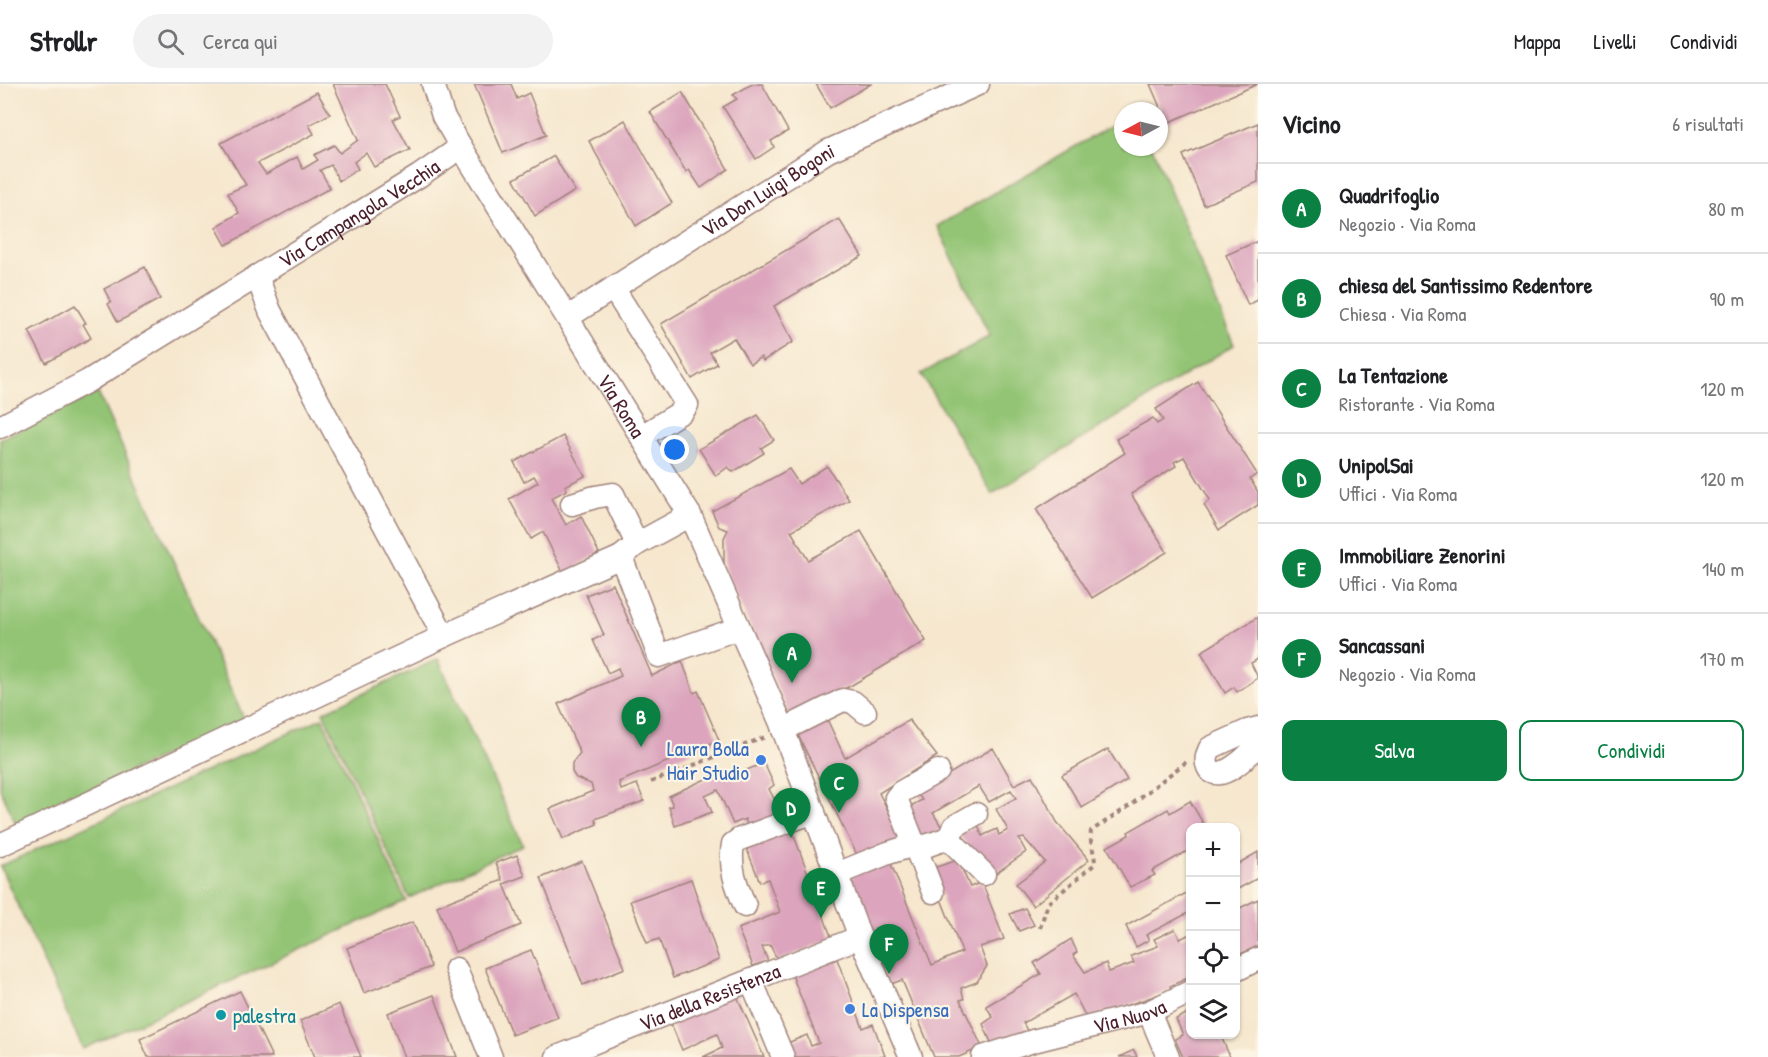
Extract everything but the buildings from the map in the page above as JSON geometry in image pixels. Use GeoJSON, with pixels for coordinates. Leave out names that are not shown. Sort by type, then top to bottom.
{"type":"FeatureCollection","features":[{"type":"Feature","properties":{"kind":"street","name":"Via Roma"},"geometry":{"type":"LineString","coordinates":[[433,84],[443,116],[461,147],[690,515],[783,730],[904,1055]]}},
{"type":"Feature","properties":{"kind":"street","name":"Via Don Luigi Bogoni"},"geometry":{"type":"LineString","coordinates":[[568,317],[828,151],[978,84]]}},
{"type":"Feature","properties":{"kind":"street","name":"Via Campangola Vecchia"},"geometry":{"type":"LineString","coordinates":[[0,427],[88,381],[419,176],[461,147]]}},
{"type":"Feature","properties":{"kind":"street"},"geometry":{"type":"LineString","coordinates":[[257,276],[270,311],[444,636]]}},
{"type":"Feature","properties":{"kind":"street"},"geometry":{"type":"LineString","coordinates":[[613,288],[687,405],[683,411],[642,436]]}},
{"type":"Feature","properties":{"kind":"street"},"geometry":{"type":"LineString","coordinates":[[572,504],[596,496],[613,494],[659,656],[739,628]]}},
{"type":"Feature","properties":{"kind":"street"},"geometry":{"type":"LineString","coordinates":[[1,842],[629,550],[690,515]]}},
{"type":"Feature","properties":{"kind":"street"},"geometry":{"type":"LineString","coordinates":[[783,730],[843,700],[853,702],[865,712]]}},
{"type":"Feature","properties":{"kind":"street"},"geometry":{"type":"LineString","coordinates":[[1258,728],[1210,748],[1206,757],[1210,771],[1221,774],[1252,753],[1258,744]]}},
{"type":"Feature","properties":{"kind":"street"},"geometry":{"type":"LineString","coordinates":[[933,892],[896,798],[901,792],[938,771]]}},
{"type":"Feature","properties":{"kind":"street"},"geometry":{"type":"LineString","coordinates":[[745,906],[733,877],[731,855],[733,844],[740,839],[814,812]]}},
{"type":"Feature","properties":{"kind":"street"},"geometry":{"type":"LineString","coordinates":[[837,874],[888,853],[914,845],[926,846],[948,838],[955,826],[976,814]]}},
{"type":"Feature","properties":{"kind":"street"},"geometry":{"type":"LineString","coordinates":[[948,838],[984,874]]}},
{"type":"Feature","properties":{"kind":"street","name":"Via della Resistenza"},"geometry":{"type":"LineString","coordinates":[[557,1057],[860,937]]}},
{"type":"Feature","properties":{"kind":"street"},"geometry":{"type":"LineString","coordinates":[[1240,968],[1258,959]]}},
{"type":"Feature","properties":{"kind":"street"},"geometry":{"type":"LineString","coordinates":[[456,969],[491,1057]]}},
{"type":"Feature","properties":{"kind":"street"},"geometry":{"type":"LineString","coordinates":[[751,980],[783,1057]]}},
{"type":"Feature","properties":{"kind":"street","name":"Via Nuova"},"geometry":{"type":"LineString","coordinates":[[991,1056],[1033,1041],[1149,1012],[1186,994]]}},
{"type":"Feature","properties":{"kind":"street"},"geometry":{"type":"LineString","coordinates":[[1149,1012],[1168,1057]]}},
{"type":"Feature","properties":{"kind":"path"},"geometry":{"type":"LineString","coordinates":[[651,782],[783,730]]}},
{"type":"Feature","properties":{"kind":"path"},"geometry":{"type":"LineString","coordinates":[[1040,928],[1048,903],[1095,864],[1095,855],[1089,843],[1091,831],[1128,807],[1189,760],[1210,748]]}},
{"type":"Feature","properties":{"kind":"green space"},"geometry":{"type":"Polygon","coordinates":[[[1114,124],[1114,156],[1156,156],[1234,345],[992,494],[921,374],[990,336],[937,226],[1114,124]]]}},
{"type":"Feature","properties":{"kind":"green space"},"geometry":{"type":"Polygon","coordinates":[[[98,393],[244,719],[16,824],[0,789],[0,439],[98,393]]]}},
{"type":"Feature","properties":{"kind":"green space"},"geometry":{"type":"Polygon","coordinates":[[[438,659],[523,845],[409,898],[323,712],[438,659]]]}},
{"type":"Feature","properties":{"kind":"green space"},"geometry":{"type":"Polygon","coordinates":[[[322,718],[406,901],[83,1049],[0,866],[322,718]]]}},
{"type":"Feature","properties":{"kind":"place","name":"Quadrifoglio"},"geometry":{"type":"Point","coordinates":[792,683]}},
{"type":"Feature","properties":{"kind":"place","name":"chiesa del Santissimo Redentore"},"geometry":{"type":"Point","coordinates":[641,747]}},
{"type":"Feature","properties":{"kind":"place","name":"Laura Bolla Hair Studio"},"geometry":{"type":"Point","coordinates":[761,760]}},
{"type":"Feature","properties":{"kind":"place","name":"La Tentazione"},"geometry":{"type":"Point","coordinates":[839,813]}},
{"type":"Feature","properties":{"kind":"place","name":"UnipolSai"},"geometry":{"type":"Point","coordinates":[791,838]}},
{"type":"Feature","properties":{"kind":"place","name":"Immobiliare Zenorini"},"geometry":{"type":"Point","coordinates":[821,918]}},
{"type":"Feature","properties":{"kind":"place","name":"Sancassani"},"geometry":{"type":"Point","coordinates":[889,974]}},
{"type":"Feature","properties":{"kind":"place","name":"La Dispensa"},"geometry":{"type":"Point","coordinates":[850,1009]}},
{"type":"Feature","properties":{"kind":"place","name":"palestra"},"geometry":{"type":"Point","coordinates":[221,1015]}}]}
